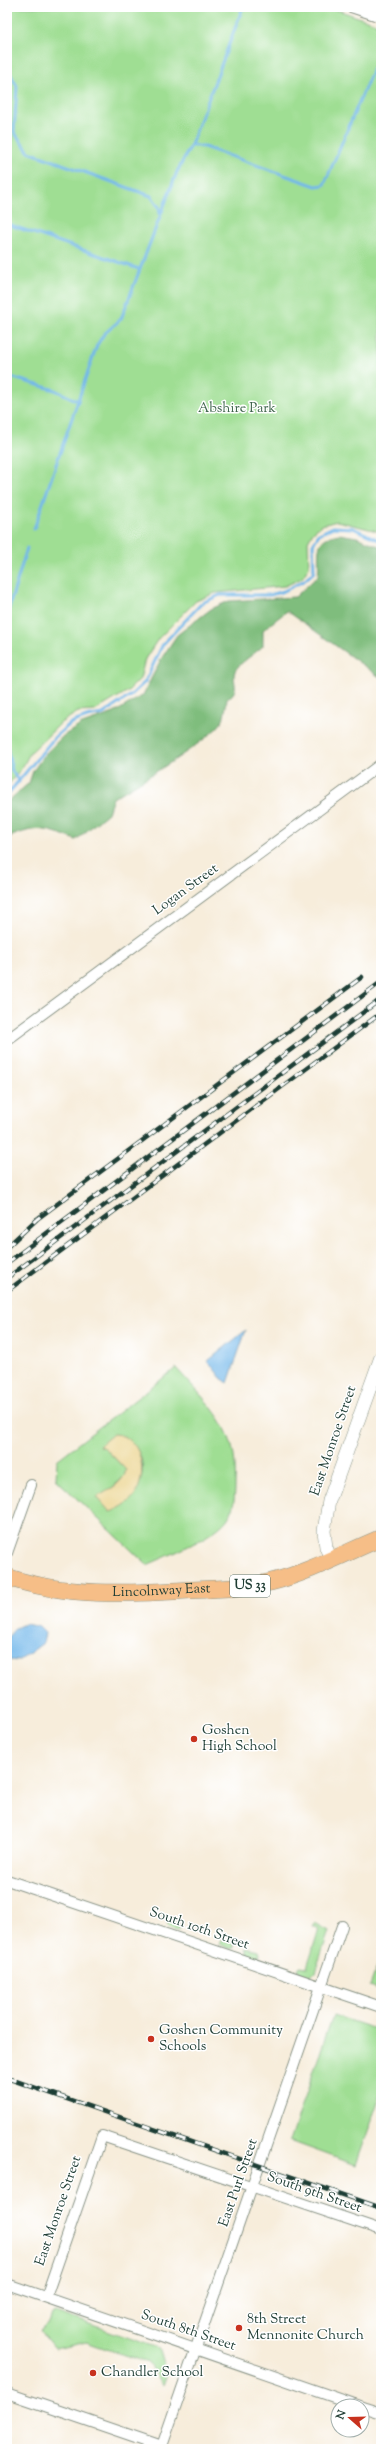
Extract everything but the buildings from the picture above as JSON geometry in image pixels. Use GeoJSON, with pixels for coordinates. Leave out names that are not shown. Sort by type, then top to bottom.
{"type":"FeatureCollection","features":[{"type":"Feature","properties":{"kind":"highway","name":"Lincolnway East"},"geometry":{"type":"LineString","coordinates":[[7,1577],[46,1588],[68,1591],[165,1592],[230,1588],[271,1582],[331,1560],[381,1538]]}},
{"type":"Feature","properties":{"kind":"street"},"geometry":{"type":"LineString","coordinates":[[351,7],[381,17]]}},
{"type":"Feature","properties":{"kind":"street","name":"Logan Street"},"geometry":{"type":"LineString","coordinates":[[7,1040],[381,764]]}},
{"type":"Feature","properties":{"kind":"street","name":"East Monroe Street"},"geometry":{"type":"LineString","coordinates":[[331,1560],[326,1547],[324,1531],[329,1501],[381,1357]]}},
{"type":"Feature","properties":{"kind":"street"},"geometry":{"type":"LineString","coordinates":[[7,1553],[31,1484]]}},
{"type":"Feature","properties":{"kind":"street","name":"South 10th Street"},"geometry":{"type":"LineString","coordinates":[[7,1880],[381,2007]]}},
{"type":"Feature","properties":{"kind":"street","name":"East Purl Street"},"geometry":{"type":"LineString","coordinates":[[161,2448],[342,1926]]}},
{"type":"Feature","properties":{"kind":"street","name":"East Monroe Street"},"geometry":{"type":"LineString","coordinates":[[46,2297],[102,2136]]}},
{"type":"Feature","properties":{"kind":"street","name":"South 9th Street"},"geometry":{"type":"LineString","coordinates":[[102,2136],[381,2230]]}},
{"type":"Feature","properties":{"kind":"street","name":"South 8th Street"},"geometry":{"type":"LineString","coordinates":[[7,2284],[338,2398]]}},
{"type":"Feature","properties":{"kind":"street"},"geometry":{"type":"LineString","coordinates":[[7,2393],[161,2448]]}},
{"type":"Feature","properties":{"kind":"street","name":"South 8th Street"},"geometry":{"type":"LineString","coordinates":[[370,2409],[381,2413]]}},
{"type":"Feature","properties":{"kind":"green space","name":"Abshire Park"},"geometry":{"type":"Polygon","coordinates":[[[7,7],[329,7],[381,25],[381,532],[337,521],[322,525],[313,532],[308,541],[309,567],[302,578],[285,586],[215,593],[196,601],[158,639],[145,659],[140,679],[128,691],[95,711],[78,712],[62,722],[30,753],[22,768],[7,786],[7,7]]]}},
{"type":"Feature","properties":{"kind":"green space"},"geometry":{"type":"Polygon","coordinates":[[[339,534],[357,537],[381,547],[381,678],[287,611],[263,630],[263,646],[235,671],[235,689],[227,699],[223,720],[217,728],[205,738],[154,773],[113,798],[108,813],[76,840],[42,830],[26,831],[7,838],[7,802],[29,783],[33,771],[45,754],[63,736],[82,724],[114,713],[143,695],[161,659],[177,635],[211,609],[229,601],[295,597],[318,576],[319,548],[321,543],[324,539],[330,536],[339,534]]]}},
{"type":"Feature","properties":{"kind":"green space"},"geometry":{"type":"Polygon","coordinates":[[[176,1368],[211,1407],[227,1433],[232,1448],[235,1465],[235,1493],[233,1506],[228,1518],[214,1532],[179,1551],[147,1565],[56,1479],[57,1460],[176,1368]],[[123,1436],[105,1448],[126,1470],[125,1476],[104,1495],[99,1495],[115,1510],[125,1503],[139,1485],[142,1474],[142,1464],[139,1454],[133,1445],[123,1436]]]}},
{"type":"Feature","properties":{"kind":"green space"},"geometry":{"type":"Polygon","coordinates":[[[169,1920],[180,1924],[180,1929],[176,1931],[167,1925],[169,1920]]]}},
{"type":"Feature","properties":{"kind":"green space"},"geometry":{"type":"Polygon","coordinates":[[[315,1923],[329,1931],[315,1972],[310,1977],[301,1973],[298,1969],[300,1966],[307,1967],[319,1929],[313,1926],[315,1923]]]}},
{"type":"Feature","properties":{"kind":"green space"},"geometry":{"type":"Polygon","coordinates":[[[222,1939],[233,1943],[234,1948],[230,1949],[220,1944],[222,1939]]]}},
{"type":"Feature","properties":{"kind":"green space"},"geometry":{"type":"Polygon","coordinates":[[[246,1948],[259,1951],[260,1955],[255,1958],[249,1956],[246,1948]]]}},
{"type":"Feature","properties":{"kind":"green space"},"geometry":{"type":"Polygon","coordinates":[[[381,1955],[381,1990],[370,1986],[381,1955]]]}},
{"type":"Feature","properties":{"kind":"green space"},"geometry":{"type":"Polygon","coordinates":[[[333,2015],[381,2031],[381,2094],[356,2165],[290,2141],[333,2015]]]}},
{"type":"Feature","properties":{"kind":"green space"},"geometry":{"type":"Polygon","coordinates":[[[55,2312],[158,2348],[166,2374],[162,2385],[148,2363],[86,2342],[55,2349],[40,2331],[48,2323],[51,2314],[55,2312]]]}},
{"type":"Feature","properties":{"kind":"sand"},"geometry":{"type":"Polygon","coordinates":[[[113,1434],[123,1436],[131,1441],[137,1449],[142,1468],[141,1478],[134,1496],[124,1506],[110,1512],[97,1497],[119,1483],[125,1475],[126,1470],[105,1448],[99,1446],[113,1434]]]}},
{"type":"Feature","properties":{"kind":"water"},"geometry":{"type":"Polygon","coordinates":[[[246,1330],[228,1383],[221,1378],[208,1361],[246,1330]]]}},
{"type":"Feature","properties":{"kind":"water"},"geometry":{"type":"Polygon","coordinates":[[[26,1624],[39,1627],[45,1633],[43,1643],[19,1661],[8,1660],[6,1648],[8,1638],[15,1629],[26,1624]]]}},
{"type":"Feature","properties":{"kind":"waterway"},"geometry":{"type":"LineString","coordinates":[[191,145],[243,7]]}},
{"type":"Feature","properties":{"kind":"waterway"},"geometry":{"type":"LineString","coordinates":[[34,529],[97,345],[104,334],[121,319],[177,172],[191,145],[204,147],[316,186],[324,185],[381,50]]}},
{"type":"Feature","properties":{"kind":"waterway"},"geometry":{"type":"LineString","coordinates":[[7,68],[17,86],[14,132],[29,152],[151,196],[159,207],[160,214]]}},
{"type":"Feature","properties":{"kind":"waterway"},"geometry":{"type":"LineString","coordinates":[[7,224],[139,269]]}},
{"type":"Feature","properties":{"kind":"waterway"},"geometry":{"type":"LineString","coordinates":[[7,376],[55,390],[78,401]]}},
{"type":"Feature","properties":{"kind":"waterway"},"geometry":{"type":"LineString","coordinates":[[7,795],[55,737],[71,723],[87,717],[103,714],[130,696],[145,682],[163,644],[202,603],[220,595],[270,595],[284,591],[305,580],[314,572],[313,544],[319,534],[333,527],[353,528],[381,541]]}},
{"type":"Feature","properties":{"kind":"waterway"},"geometry":{"type":"LineString","coordinates":[[7,614],[27,548]]}},
{"type":"Feature","properties":{"kind":"waterway"},"geometry":{"type":"LineString","coordinates":[[7,748],[12,771],[19,782]]}},
{"type":"Feature","properties":{"kind":"railway"},"geometry":{"type":"LineString","coordinates":[[7,1247],[37,1219],[362,977]]}},
{"type":"Feature","properties":{"kind":"railway"},"geometry":{"type":"LineString","coordinates":[[7,1263],[381,982]]}},
{"type":"Feature","properties":{"kind":"railway"},"geometry":{"type":"LineString","coordinates":[[7,1278],[381,999]]}},
{"type":"Feature","properties":{"kind":"railway"},"geometry":{"type":"LineString","coordinates":[[7,1291],[381,1013]]}},
{"type":"Feature","properties":{"kind":"railway"},"geometry":{"type":"LineString","coordinates":[[7,2078],[381,2208]]}},
{"type":"Feature","properties":{"kind":"place","name":"Goshen High School"},"geometry":{"type":"Point","coordinates":[194,1739]}},
{"type":"Feature","properties":{"kind":"place","name":"Goshen Community Schools"},"geometry":{"type":"Point","coordinates":[151,2039]}},
{"type":"Feature","properties":{"kind":"place","name":"8th Street Mennonite Church"},"geometry":{"type":"Point","coordinates":[239,2328]}},
{"type":"Feature","properties":{"kind":"place","name":"Chandler School"},"geometry":{"type":"Point","coordinates":[93,2373]}}]}
